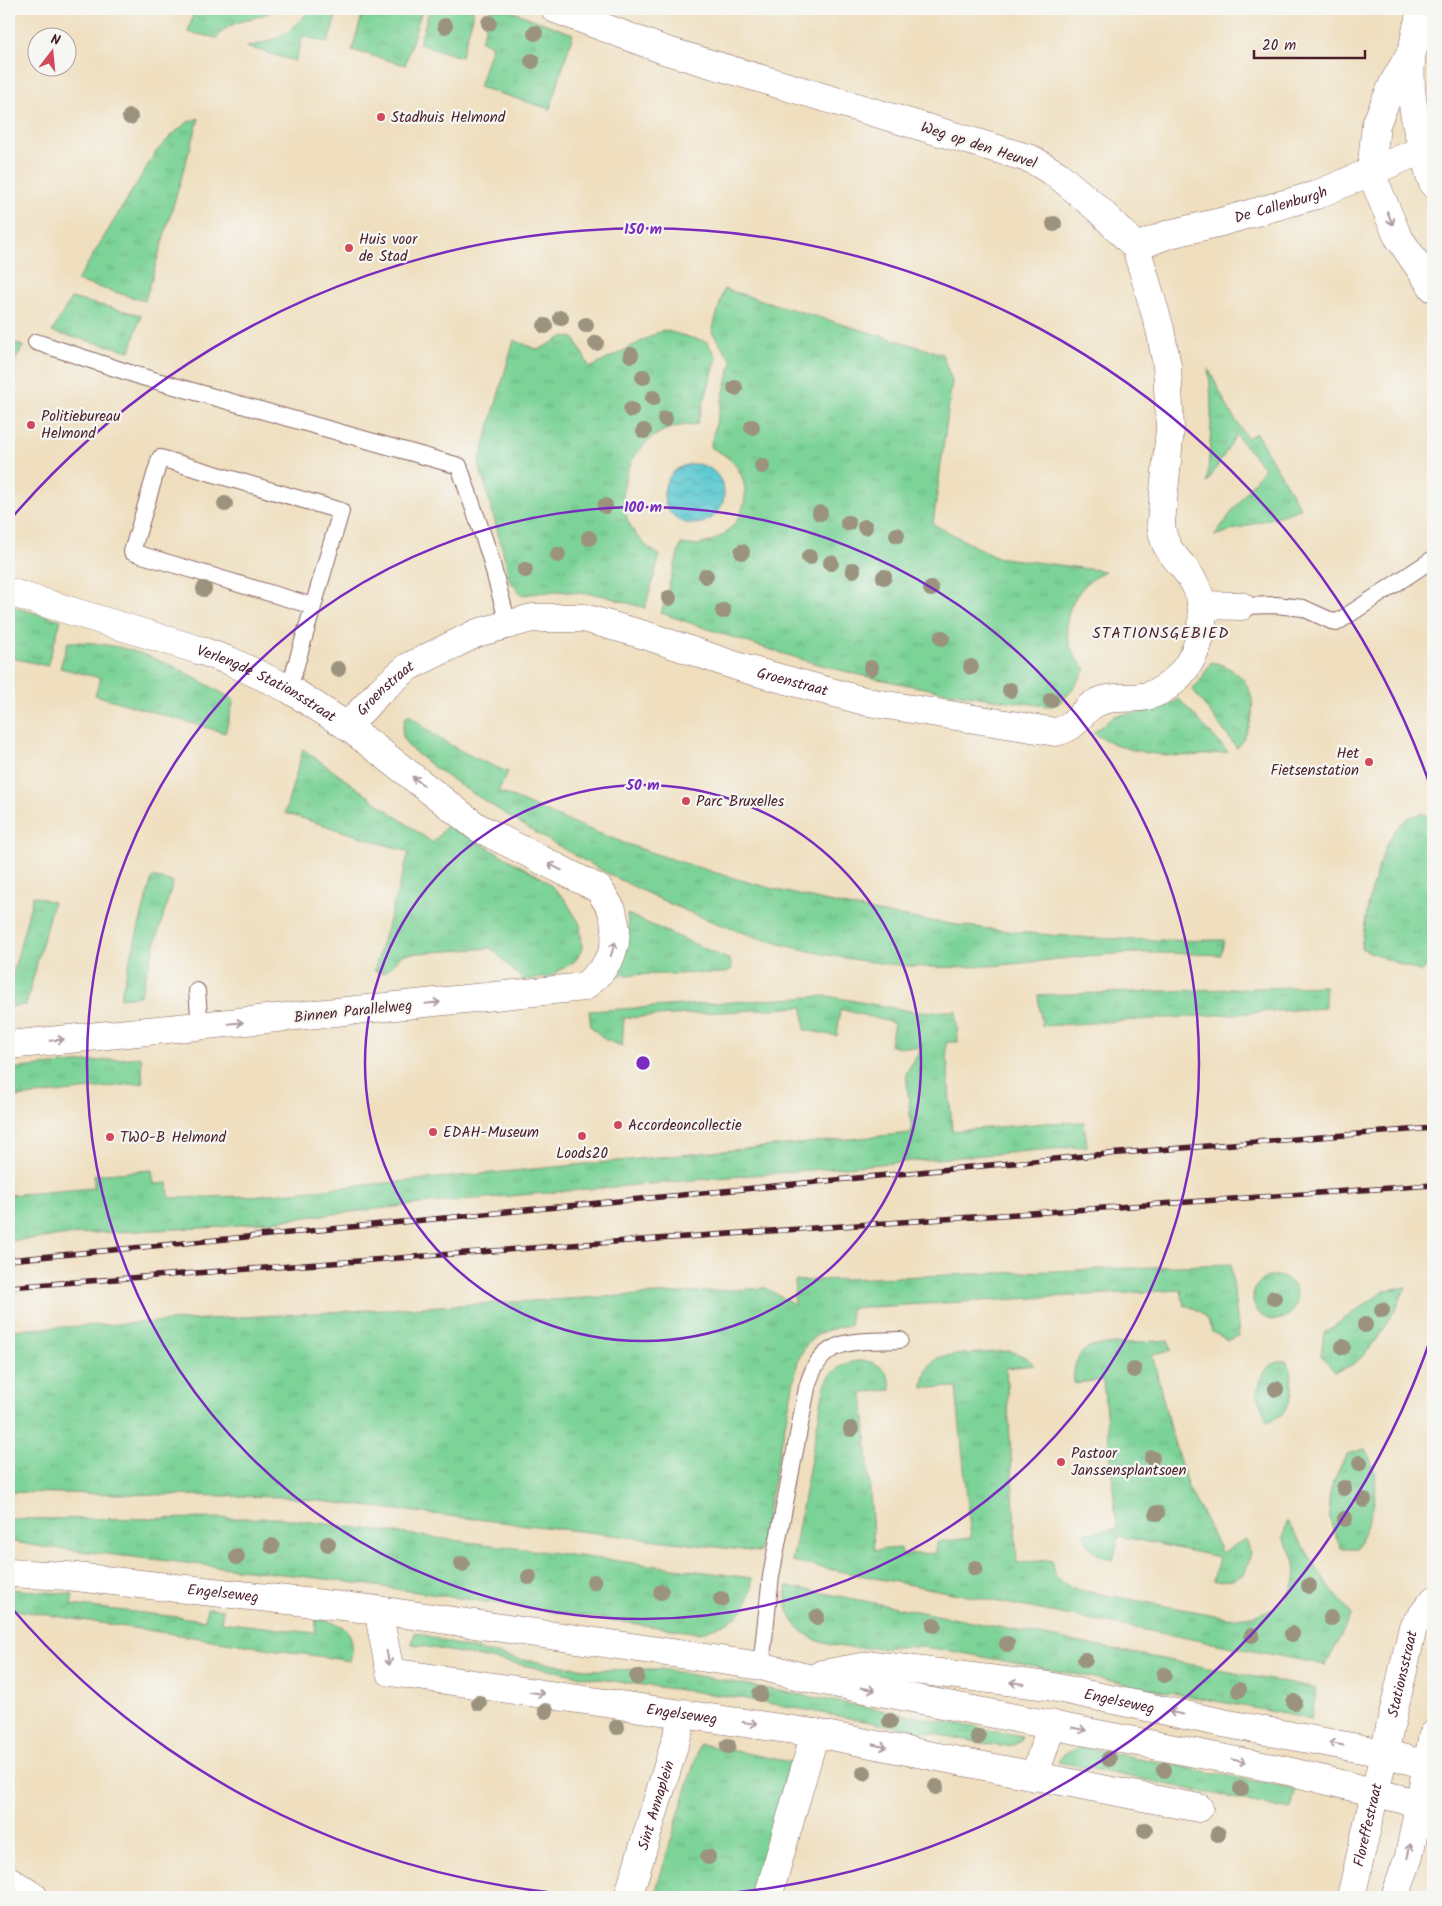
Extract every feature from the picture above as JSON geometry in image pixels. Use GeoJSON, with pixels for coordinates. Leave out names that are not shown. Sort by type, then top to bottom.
{"type":"FeatureCollection","features":[{"type":"Feature","properties":{"kind":"street","name":"Weg op den Heuvel"},"geometry":{"type":"LineString","coordinates":[[555,9],[664,50],[1031,159],[1058,175],[1100,211],[1136,247],[1160,329],[1167,366],[1170,429],[1161,523],[1162,535],[1166,546],[1194,583],[1202,604]]}},
{"type":"Feature","properties":{"kind":"street"},"geometry":{"type":"LineString","coordinates":[[1421,9],[1411,62],[1413,105],[1422,150],[1433,184]]}},
{"type":"Feature","properties":{"kind":"street"},"geometry":{"type":"LineString","coordinates":[[1414,47],[1393,84],[1376,124],[1371,173],[1397,235],[1433,288]]}},
{"type":"Feature","properties":{"kind":"street","name":"De Callenburgh"},"geometry":{"type":"LineString","coordinates":[[1136,247],[1169,234],[1222,222],[1316,195],[1422,150]]}},
{"type":"Feature","properties":{"kind":"street","name":"Verlengde Stationsstraat"},"geometry":{"type":"LineString","coordinates":[[9,592],[199,650],[230,661],[288,689],[347,726],[477,827],[599,889]]}},
{"type":"Feature","properties":{"kind":"street"},"geometry":{"type":"LineString","coordinates":[[1202,604],[1241,606]]}},
{"type":"Feature","properties":{"kind":"street","name":"Groenstraat"},"geometry":{"type":"LineString","coordinates":[[347,726],[380,691],[408,667],[477,633],[532,618],[584,618],[648,636],[742,668],[868,702],[1056,732],[1066,730],[1074,725],[1092,705],[1100,700],[1109,698],[1129,699],[1145,696],[1159,692],[1169,685],[1187,667],[1194,654],[1200,629],[1202,604]]}},
{"type":"Feature","properties":{"kind":"street","name":"Binnen Parallelweg"},"geometry":{"type":"LineString","coordinates":[[9,1045],[584,987],[602,970],[611,956],[615,943],[616,930],[612,910],[599,889]]}},
{"type":"Feature","properties":{"kind":"street","name":"Engelseweg"},"geometry":{"type":"LineString","coordinates":[[9,1560],[67,1576]]}},
{"type":"Feature","properties":{"kind":"street","name":"Engelseweg"},"geometry":{"type":"LineString","coordinates":[[9,1572],[67,1576],[378,1610],[761,1666],[803,1677],[1288,1771],[1426,1805]]}},
{"type":"Feature","properties":{"kind":"street","name":"Stationsstraat"},"geometry":{"type":"LineString","coordinates":[[1384,1753],[1413,1627],[1433,1601]]}},
{"type":"Feature","properties":{"kind":"street","name":"Engelseweg"},"geometry":{"type":"LineString","coordinates":[[378,1610],[390,1672],[815,1733],[1199,1808]]}},
{"type":"Feature","properties":{"kind":"street","name":"Engelseweg"},"geometry":{"type":"LineString","coordinates":[[803,1677],[873,1665],[1048,1686],[1223,1723],[1384,1753],[1430,1766]]}},
{"type":"Feature","properties":{"kind":"street","name":"Sint Annaplein"},"geometry":{"type":"LineString","coordinates":[[628,1897],[684,1713]]}},
{"type":"Feature","properties":{"kind":"street"},"geometry":{"type":"LineString","coordinates":[[1034,1777],[1052,1724]]}},
{"type":"Feature","properties":{"kind":"street"},"geometry":{"type":"LineString","coordinates":[[768,1897],[815,1733]]}},
{"type":"Feature","properties":{"kind":"street"},"geometry":{"type":"LineString","coordinates":[[1395,1897],[1426,1805],[1433,1735]]}},
{"type":"Feature","properties":{"kind":"street","name":"Floreffestraat"},"geometry":{"type":"LineString","coordinates":[[1351,1897],[1384,1753]]}},
{"type":"Feature","properties":{"kind":"street"},"geometry":{"type":"LineString","coordinates":[[9,1880],[34,1897]]}},
{"type":"Feature","properties":{"kind":"lane"},"geometry":{"type":"LineString","coordinates":[[36,342],[139,376],[459,466],[489,553],[508,624]]}},
{"type":"Feature","properties":{"kind":"lane"},"geometry":{"type":"LineString","coordinates":[[288,689],[313,606],[341,511],[160,458],[132,552],[313,606]]}},
{"type":"Feature","properties":{"kind":"lane"},"geometry":{"type":"LineString","coordinates":[[1241,606],[1276,605],[1303,608],[1336,623],[1433,559]]}},
{"type":"Feature","properties":{"kind":"lane"},"geometry":{"type":"LineString","coordinates":[[197,991],[200,1026]]}},
{"type":"Feature","properties":{"kind":"lane"},"geometry":{"type":"LineString","coordinates":[[761,1666],[771,1576],[807,1388],[812,1371],[820,1357],[831,1349],[852,1343],[900,1340]]}},
{"type":"Feature","properties":{"kind":"green space"},"geometry":{"type":"Polygon","coordinates":[[[195,9],[277,9],[229,26],[217,38],[188,32],[195,9]]]}},
{"type":"Feature","properties":{"kind":"green space"},"geometry":{"type":"Polygon","coordinates":[[[310,9],[338,9],[328,43],[303,36],[295,61],[247,47],[267,42],[283,35],[303,18],[310,9]]]}},
{"type":"Feature","properties":{"kind":"green space"},"geometry":{"type":"Polygon","coordinates":[[[364,9],[422,9],[405,65],[352,50],[364,9]]]}},
{"type":"Feature","properties":{"kind":"green space"},"geometry":{"type":"Polygon","coordinates":[[[430,9],[473,9],[473,17],[461,57],[419,44],[430,9]]]}},
{"type":"Feature","properties":{"kind":"green space"},"geometry":{"type":"Polygon","coordinates":[[[491,9],[506,9],[573,34],[550,109],[479,87],[492,45],[481,41],[491,9]]]}},
{"type":"Feature","properties":{"kind":"green space"},"geometry":{"type":"Polygon","coordinates":[[[199,118],[145,301],[77,281],[156,152],[174,133],[188,122],[199,118]]]}},
{"type":"Feature","properties":{"kind":"green space"},"geometry":{"type":"Polygon","coordinates":[[[724,289],[942,354],[952,381],[933,524],[995,557],[1105,571],[1081,590],[1073,602],[1068,615],[1069,643],[1075,656],[1086,669],[1065,698],[1053,705],[1047,706],[951,693],[903,684],[831,668],[661,613],[681,544],[697,545],[712,541],[726,533],[736,522],[743,509],[745,494],[743,479],[732,462],[723,454],[710,447],[732,361],[712,332],[724,289]]]}},
{"type":"Feature","properties":{"kind":"green space"},"geometry":{"type":"Polygon","coordinates":[[[71,298],[141,315],[130,351],[52,332],[71,298]]]}},
{"type":"Feature","properties":{"kind":"green space"},"geometry":{"type":"Polygon","coordinates":[[[663,330],[707,342],[717,358],[697,424],[667,429],[646,443],[634,458],[626,475],[623,493],[625,511],[632,528],[643,543],[660,555],[645,608],[601,595],[557,591],[522,595],[509,580],[479,463],[514,340],[538,350],[565,336],[574,338],[590,368],[663,330]]]}},
{"type":"Feature","properties":{"kind":"green space"},"geometry":{"type":"Polygon","coordinates":[[[9,341],[23,346],[9,372],[9,341]]]}},
{"type":"Feature","properties":{"kind":"green space"},"geometry":{"type":"Polygon","coordinates":[[[1208,368],[1228,408],[1247,438],[1256,433],[1301,509],[1214,536],[1264,468],[1236,435],[1207,483],[1211,412],[1208,368]]]}},
{"type":"Feature","properties":{"kind":"green space"},"geometry":{"type":"Polygon","coordinates":[[[9,606],[61,620],[47,666],[9,657],[9,606]]]}},
{"type":"Feature","properties":{"kind":"green space"},"geometry":{"type":"Polygon","coordinates":[[[68,642],[92,643],[135,651],[174,667],[234,700],[225,733],[95,695],[101,678],[60,668],[68,642]]]}},
{"type":"Feature","properties":{"kind":"green space"},"geometry":{"type":"Polygon","coordinates":[[[1211,662],[1226,667],[1238,674],[1246,684],[1251,696],[1253,708],[1251,722],[1237,748],[1192,689],[1200,681],[1211,662]]]}},
{"type":"Feature","properties":{"kind":"green space"},"geometry":{"type":"Polygon","coordinates":[[[1179,699],[1228,752],[1176,756],[1142,752],[1125,748],[1093,733],[1114,716],[1153,710],[1167,706],[1179,699]]]}},
{"type":"Feature","properties":{"kind":"green space"},"geometry":{"type":"Polygon","coordinates":[[[410,715],[433,734],[456,748],[508,772],[498,791],[634,847],[747,882],[814,899],[950,924],[1086,938],[1224,940],[1221,955],[1129,953],[1004,965],[929,967],[851,959],[799,949],[749,935],[668,903],[613,876],[559,847],[468,791],[407,745],[403,729],[405,718],[410,715]]]}},
{"type":"Feature","properties":{"kind":"green space"},"geometry":{"type":"Polygon","coordinates":[[[303,749],[433,843],[447,825],[544,879],[564,898],[580,924],[582,949],[575,961],[549,977],[523,980],[491,948],[403,954],[385,973],[374,971],[409,852],[285,813],[303,749]]]}},
{"type":"Feature","properties":{"kind":"green space"},"geometry":{"type":"Polygon","coordinates":[[[1422,813],[1433,820],[1433,957],[1422,972],[1361,948],[1375,878],[1388,842],[1397,828],[1407,819],[1422,813]]]}},
{"type":"Feature","properties":{"kind":"green space"},"geometry":{"type":"Polygon","coordinates":[[[152,877],[173,882],[140,996],[120,998],[152,877]]]}},
{"type":"Feature","properties":{"kind":"green space"},"geometry":{"type":"Polygon","coordinates":[[[33,896],[53,902],[26,1005],[9,1007],[9,989],[33,896]]]}},
{"type":"Feature","properties":{"kind":"green space"},"geometry":{"type":"Polygon","coordinates":[[[627,914],[730,960],[732,969],[725,973],[612,975],[629,930],[627,914]]]}},
{"type":"Feature","properties":{"kind":"green space"},"geometry":{"type":"Polygon","coordinates":[[[1325,986],[1325,1008],[1042,1026],[1038,995],[1325,986]]]}},
{"type":"Feature","properties":{"kind":"green space"},"geometry":{"type":"Polygon","coordinates":[[[827,996],[916,1012],[956,1011],[958,1042],[946,1042],[952,1131],[1047,1123],[1084,1122],[1087,1146],[429,1203],[221,1227],[93,1233],[9,1241],[9,1195],[94,1188],[94,1175],[152,1170],[154,1184],[168,1183],[169,1198],[250,1196],[912,1133],[906,1073],[922,1048],[890,1046],[894,1023],[840,1009],[837,1036],[805,1030],[803,1007],[624,1018],[622,1046],[606,1040],[591,1027],[589,1011],[827,996]]]}},
{"type":"Feature","properties":{"kind":"green space"},"geometry":{"type":"Polygon","coordinates":[[[141,1057],[143,1083],[9,1098],[9,1069],[141,1057]]]}},
{"type":"Feature","properties":{"kind":"green space"},"geometry":{"type":"Polygon","coordinates":[[[1231,1264],[1239,1336],[1228,1340],[1212,1332],[1205,1317],[1199,1311],[1184,1305],[1181,1290],[851,1308],[850,1325],[825,1331],[812,1339],[798,1361],[759,1552],[286,1497],[9,1492],[9,1330],[766,1288],[794,1304],[795,1281],[1231,1264]]]}},
{"type":"Feature","properties":{"kind":"green space"},"geometry":{"type":"Polygon","coordinates":[[[1271,1276],[1279,1276],[1291,1282],[1297,1298],[1291,1314],[1279,1320],[1271,1320],[1259,1314],[1253,1302],[1253,1294],[1259,1282],[1271,1276]]]}},
{"type":"Feature","properties":{"kind":"green space"},"geometry":{"type":"Polygon","coordinates":[[[1406,1287],[1391,1317],[1371,1347],[1354,1364],[1335,1372],[1321,1356],[1324,1333],[1386,1290],[1406,1287]]]}},
{"type":"Feature","properties":{"kind":"green space"},"geometry":{"type":"Polygon","coordinates":[[[1168,1340],[1172,1350],[1152,1354],[1171,1432],[1188,1487],[1222,1553],[1245,1539],[1248,1543],[1249,1560],[1244,1574],[1233,1580],[1213,1581],[1219,1557],[1119,1536],[1113,1560],[1102,1557],[1094,1552],[1088,1544],[1084,1533],[1117,1529],[1103,1380],[1074,1383],[1076,1362],[1082,1353],[1091,1346],[1168,1340]]]}},
{"type":"Feature","properties":{"kind":"green space"},"geometry":{"type":"Polygon","coordinates":[[[1010,1351],[1026,1357],[1034,1365],[1006,1368],[1017,1563],[1052,1560],[1056,1577],[1079,1590],[1226,1617],[1253,1616],[1277,1606],[1293,1587],[1296,1574],[1294,1559],[1283,1538],[1287,1521],[1329,1587],[1352,1614],[1326,1665],[792,1562],[824,1388],[830,1376],[839,1368],[850,1363],[862,1361],[873,1363],[882,1368],[888,1377],[891,1390],[863,1392],[874,1550],[901,1548],[902,1555],[936,1553],[937,1542],[971,1538],[956,1387],[923,1388],[924,1379],[929,1367],[934,1361],[943,1356],[1010,1351]]]}},
{"type":"Feature","properties":{"kind":"green space"},"geometry":{"type":"Polygon","coordinates":[[[1280,1361],[1286,1361],[1289,1367],[1292,1381],[1291,1396],[1282,1414],[1267,1422],[1257,1394],[1261,1378],[1269,1366],[1280,1361]]]}},
{"type":"Feature","properties":{"kind":"green space"},"geometry":{"type":"Polygon","coordinates":[[[1365,1449],[1375,1474],[1376,1487],[1372,1511],[1357,1548],[1341,1548],[1329,1511],[1331,1490],[1347,1454],[1365,1449]]]}},
{"type":"Feature","properties":{"kind":"green space"},"geometry":{"type":"Polygon","coordinates":[[[279,1518],[752,1578],[751,1591],[748,1601],[737,1616],[730,1621],[699,1633],[335,1580],[36,1546],[9,1541],[9,1519],[279,1518]]]}},
{"type":"Feature","properties":{"kind":"green space"},"geometry":{"type":"Polygon","coordinates":[[[787,1586],[1317,1689],[1311,1719],[957,1652],[921,1647],[852,1648],[836,1646],[821,1642],[808,1635],[796,1625],[787,1607],[787,1586]]]}},
{"type":"Feature","properties":{"kind":"green space"},"geometry":{"type":"Polygon","coordinates":[[[9,1589],[73,1594],[71,1605],[205,1620],[207,1608],[223,1609],[221,1622],[315,1633],[316,1619],[334,1623],[346,1630],[352,1642],[352,1651],[350,1661],[9,1609],[9,1589]]]}},
{"type":"Feature","properties":{"kind":"green space"},"geometry":{"type":"Polygon","coordinates":[[[415,1632],[460,1646],[518,1659],[592,1670],[661,1669],[1022,1736],[1020,1742],[1013,1745],[999,1746],[741,1698],[591,1678],[412,1644],[415,1632]]]}},
{"type":"Feature","properties":{"kind":"green space"},"geometry":{"type":"Polygon","coordinates":[[[700,1744],[790,1762],[752,1897],[654,1897],[700,1744]]]}},
{"type":"Feature","properties":{"kind":"green space"},"geometry":{"type":"Polygon","coordinates":[[[1082,1747],[1295,1789],[1291,1810],[1058,1762],[1064,1754],[1082,1747]]]}},
{"type":"Feature","properties":{"kind":"water"},"geometry":{"type":"Polygon","coordinates":[[[688,464],[700,464],[711,469],[719,477],[724,488],[722,506],[711,519],[700,524],[688,524],[677,519],[669,511],[664,500],[664,488],[669,477],[677,469],[688,464]]]}},
{"type":"Feature","properties":{"kind":"railway"},"geometry":{"type":"LineString","coordinates":[[9,1260],[1095,1155],[1433,1128]]}},
{"type":"Feature","properties":{"kind":"railway"},"geometry":{"type":"LineString","coordinates":[[9,1287],[585,1244],[1433,1185]]}},
{"type":"Feature","properties":{"kind":"place","name":"Stadhuis Helmond"},"geometry":{"type":"Point","coordinates":[381,117]}},
{"type":"Feature","properties":{"kind":"place","name":"Huis voor de Stad"},"geometry":{"type":"Point","coordinates":[349,248]}},
{"type":"Feature","properties":{"kind":"place","name":"Politiebureau Helmond"},"geometry":{"type":"Point","coordinates":[31,425]}},
{"type":"Feature","properties":{"kind":"place","name":"Het Fietsenstation"},"geometry":{"type":"Point","coordinates":[1369,762]}},
{"type":"Feature","properties":{"kind":"place","name":"Parc Bruxelles"},"geometry":{"type":"Point","coordinates":[686,801]}},
{"type":"Feature","properties":{"kind":"place","name":"Accordeoncollectie"},"geometry":{"type":"Point","coordinates":[618,1125]}},
{"type":"Feature","properties":{"kind":"place","name":"EDAH-Museum"},"geometry":{"type":"Point","coordinates":[433,1132]}},
{"type":"Feature","properties":{"kind":"place","name":"Loods20"},"geometry":{"type":"Point","coordinates":[582,1136]}},
{"type":"Feature","properties":{"kind":"place","name":"TWO-B Helmond"},"geometry":{"type":"Point","coordinates":[110,1137]}},
{"type":"Feature","properties":{"kind":"place","name":"Pastoor Janssensplantsoen"},"geometry":{"type":"Point","coordinates":[1061,1462]}},
{"type":"Feature","properties":{"kind":"district","name":"STATIONSGEBIED"},"geometry":{"type":"Point","coordinates":[1161,632]}}]}
